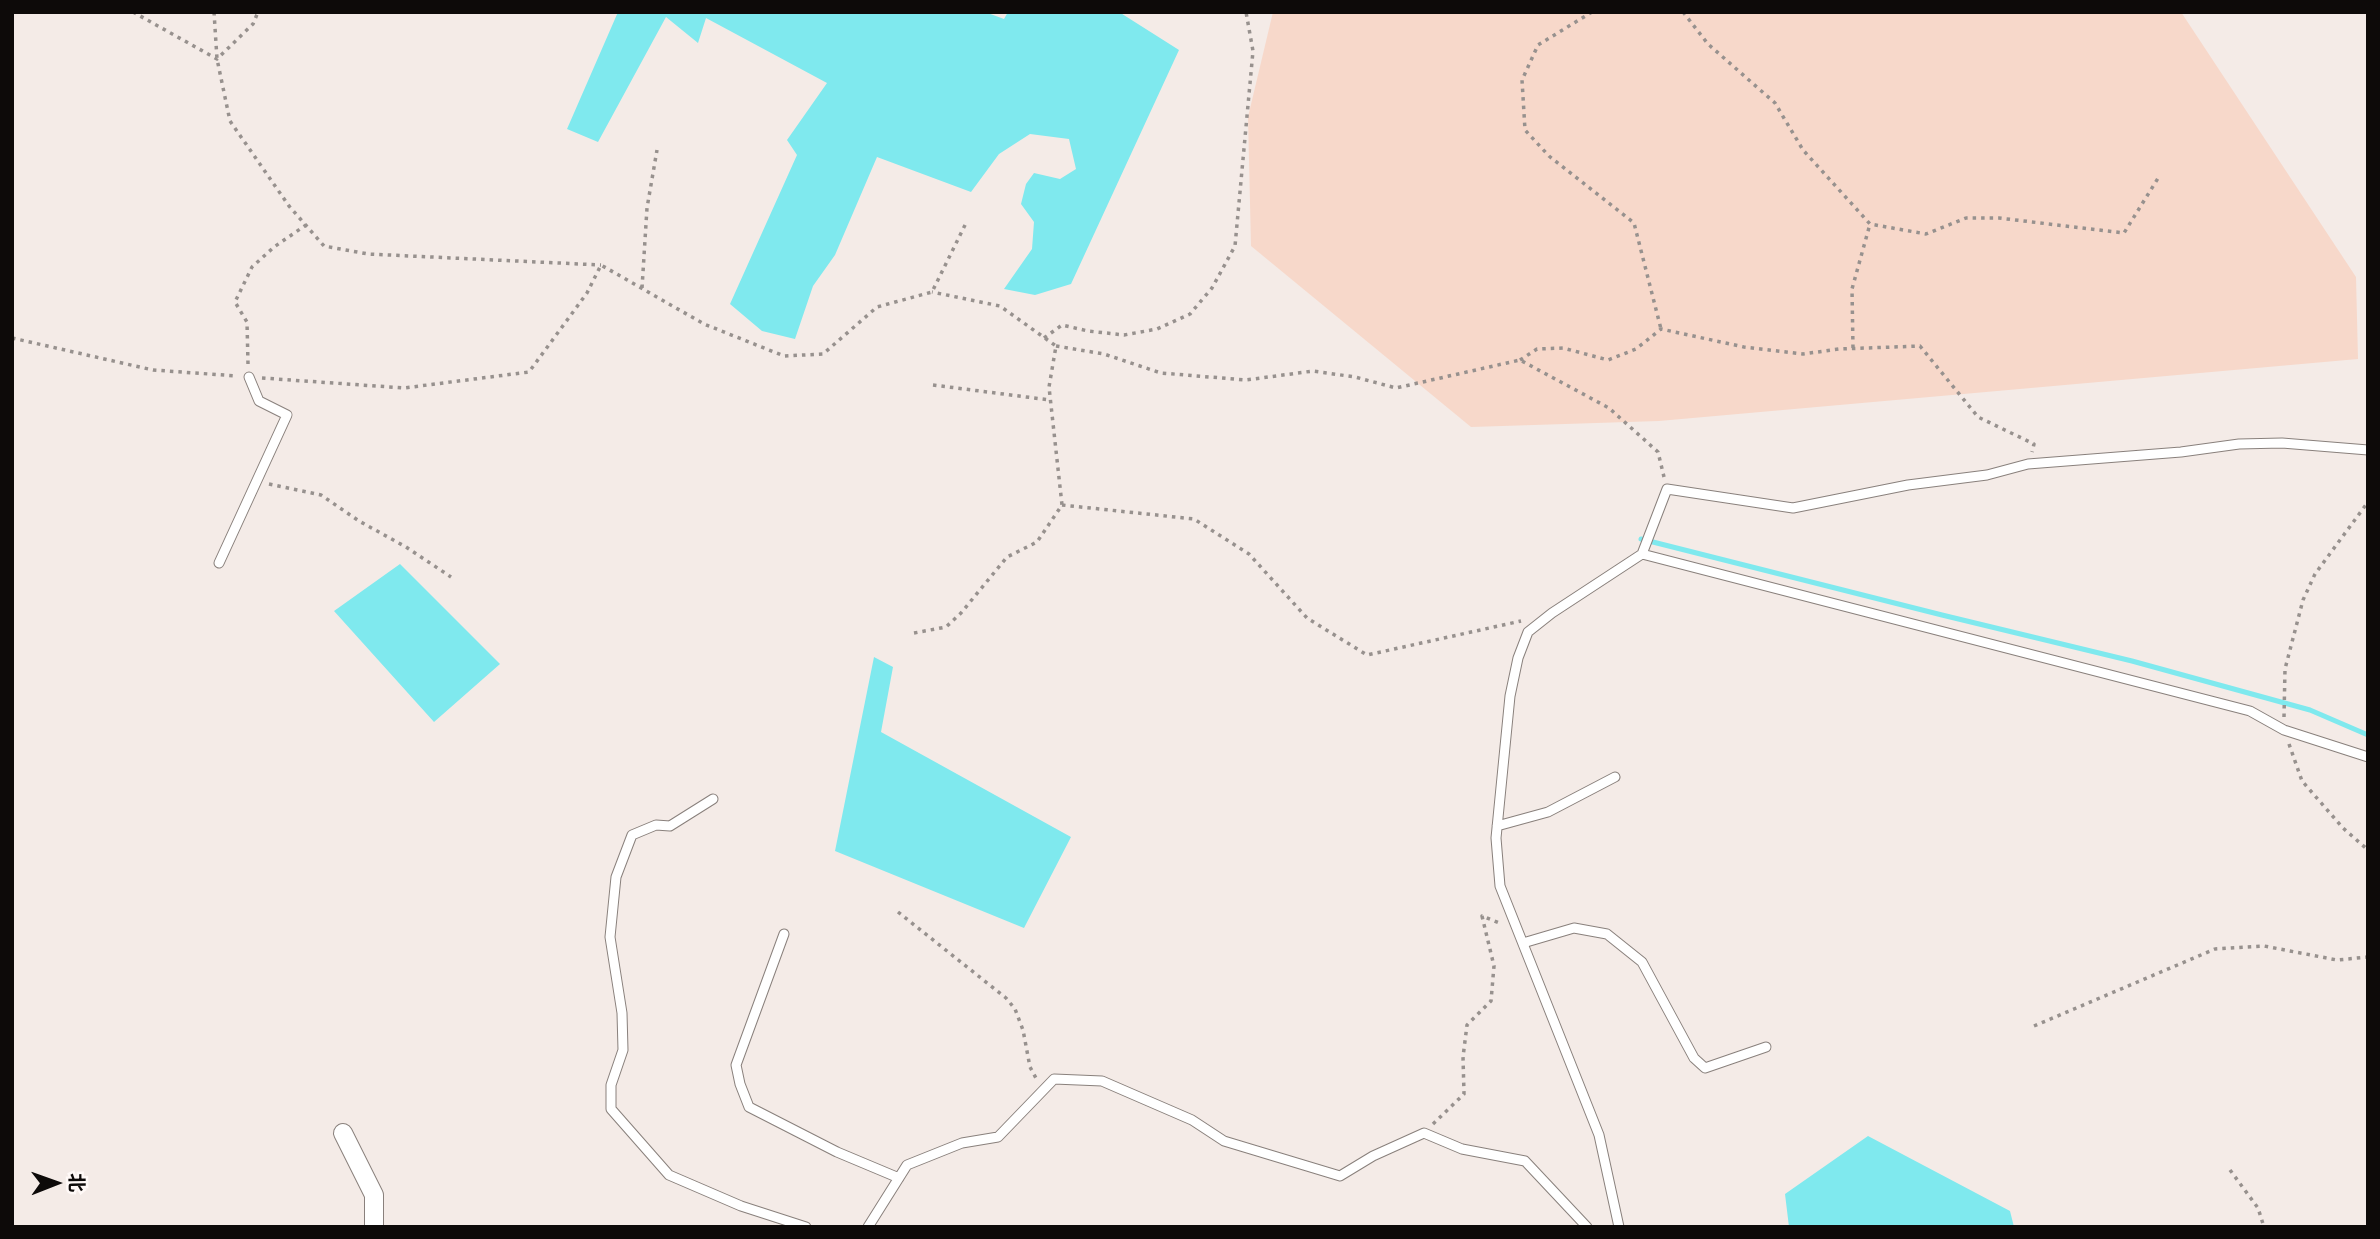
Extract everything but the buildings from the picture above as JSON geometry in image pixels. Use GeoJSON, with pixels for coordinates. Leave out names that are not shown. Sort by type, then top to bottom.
{"type":"FeatureCollection","features":[{"type":"Feature","properties":{"kind":"street"},"geometry":{"type":"LineString","coordinates":[[343,1133],[374,1195],[374,1227]]}},
{"type":"Feature","properties":{"kind":"lane"},"geometry":{"type":"LineString","coordinates":[[219,563],[287,415],[259,401],[248,377]]}},
{"type":"Feature","properties":{"kind":"lane"},"geometry":{"type":"LineString","coordinates":[[1619,1227],[1599,1135],[1500,886],[1496,838],[1510,696],[1518,658],[1528,632],[1552,613],[1642,554],[1667,489],[1793,508],[1908,485],[1987,475],[2028,464],[2180,453],[2239,444],[2282,443],[2368,450]]}},
{"type":"Feature","properties":{"kind":"lane"},"geometry":{"type":"LineString","coordinates":[[1642,554],[2250,711],[2284,730],[2368,757]]}},
{"type":"Feature","properties":{"kind":"lane"},"geometry":{"type":"LineString","coordinates":[[1497,826],[1548,811],[1615,778]]}},
{"type":"Feature","properties":{"kind":"lane"},"geometry":{"type":"LineString","coordinates":[[713,799],[670,826],[656,825],[632,835],[616,877],[610,937],[622,1013],[623,1050],[611,1085],[611,1110],[669,1175],[741,1206],[806,1227]]}},
{"type":"Feature","properties":{"kind":"lane"},"geometry":{"type":"LineString","coordinates":[[1523,943],[1574,928],[1607,934],[1642,962],[1694,1058],[1705,1068],[1766,1046]]}},
{"type":"Feature","properties":{"kind":"lane"},"geometry":{"type":"LineString","coordinates":[[784,934],[736,1065],[749,1107],[826,1147],[899,1178]]}},
{"type":"Feature","properties":{"kind":"lane"},"geometry":{"type":"LineString","coordinates":[[868,1227],[908,1165],[962,1143],[998,1137],[1054,1079],[1102,1081],[1192,1120],[1224,1140],[1340,1176],[1373,1156],[1424,1133],[1462,1149],[1525,1161],[1587,1227]]}},
{"type":"Feature","properties":{"kind":"path"},"geometry":{"type":"LineString","coordinates":[[133,12],[217,59]]}},
{"type":"Feature","properties":{"kind":"path"},"geometry":{"type":"LineString","coordinates":[[214,12],[217,59],[230,121],[289,206],[324,246],[368,254],[601,265],[704,324],[784,356],[823,354],[877,307],[932,292],[1000,306],[1056,346],[1104,354],[1161,373],[1246,380],[1313,371],[1355,377],[1396,388],[1520,360],[1537,349],[1563,348],[1608,360],[1636,349],[1661,329]]}},
{"type":"Feature","properties":{"kind":"path"},"geometry":{"type":"LineString","coordinates":[[217,59],[253,24],[258,12]]}},
{"type":"Feature","properties":{"kind":"path"},"geometry":{"type":"LineString","coordinates":[[1044,338],[1062,326],[1124,335],[1157,329],[1190,314],[1212,288],[1235,246],[1253,51],[1246,12]]}},
{"type":"Feature","properties":{"kind":"path"},"geometry":{"type":"LineString","coordinates":[[1592,12],[1538,45],[1522,80],[1525,130],[1549,156],[1633,223],[1661,329]]}},
{"type":"Feature","properties":{"kind":"path"},"geometry":{"type":"LineString","coordinates":[[1683,12],[1708,44],[1775,103],[1803,150],[1870,224],[1926,234],[1966,218],[1998,218],[2124,233],[2160,175]]}},
{"type":"Feature","properties":{"kind":"path"},"geometry":{"type":"LineString","coordinates":[[642,288],[647,208],[657,150]]}},
{"type":"Feature","properties":{"kind":"path"},"geometry":{"type":"LineString","coordinates":[[932,292],[967,220]]}},
{"type":"Feature","properties":{"kind":"path"},"geometry":{"type":"LineString","coordinates":[[1853,348],[1852,289],[1870,224]]}},
{"type":"Feature","properties":{"kind":"path"},"geometry":{"type":"LineString","coordinates":[[248,377],[247,322],[235,302],[251,267],[306,225]]}},
{"type":"Feature","properties":{"kind":"path"},"geometry":{"type":"LineString","coordinates":[[12,338],[153,370],[404,388],[529,372],[587,293],[601,265]]}},
{"type":"Feature","properties":{"kind":"path"},"geometry":{"type":"LineString","coordinates":[[1661,329],[1744,347],[1803,354],[1853,348],[1920,346],[1978,417],[2034,444],[2028,464]]}},
{"type":"Feature","properties":{"kind":"path"},"geometry":{"type":"LineString","coordinates":[[914,633],[946,627],[961,613],[1007,557],[1037,542],[1062,505],[1049,387],[1056,346]]}},
{"type":"Feature","properties":{"kind":"path"},"geometry":{"type":"LineString","coordinates":[[1520,360],[1609,408],[1658,452],[1667,489]]}},
{"type":"Feature","properties":{"kind":"path"},"geometry":{"type":"LineString","coordinates":[[933,385],[1050,400]]}},
{"type":"Feature","properties":{"kind":"path"},"geometry":{"type":"LineString","coordinates":[[256,482],[321,495],[451,577]]}},
{"type":"Feature","properties":{"kind":"path"},"geometry":{"type":"LineString","coordinates":[[2368,502],[2315,574],[2303,600],[2285,669],[2284,730],[2302,780],[2343,828],[2368,850]]}},
{"type":"Feature","properties":{"kind":"path"},"geometry":{"type":"LineString","coordinates":[[1062,505],[1194,519],[1249,554],[1307,618],[1367,655],[1552,613]]}},
{"type":"Feature","properties":{"kind":"path"},"geometry":{"type":"LineString","coordinates":[[898,912],[1006,998],[1015,1009],[1023,1030],[1030,1067],[1043,1090]]}},
{"type":"Feature","properties":{"kind":"path"},"geometry":{"type":"LineString","coordinates":[[1424,1133],[1464,1094],[1463,1056],[1467,1025],[1491,1001],[1494,966],[1482,916],[1518,930]]}},
{"type":"Feature","properties":{"kind":"path"},"geometry":{"type":"LineString","coordinates":[[2034,1026],[2215,949],[2264,946],[2337,960],[2368,957]]}},
{"type":"Feature","properties":{"kind":"path"},"geometry":{"type":"LineString","coordinates":[[2230,1170],[2258,1208],[2264,1227]]}},
{"type":"Feature","properties":{"kind":"shaded area"},"geometry":{"type":"Polygon","coordinates":[[[1273,12],[2181,12],[2356,277],[2358,359],[1659,421],[1471,427],[1251,246],[1248,117],[1273,12]]]}},
{"type":"Feature","properties":{"kind":"water"},"geometry":{"type":"Polygon","coordinates":[[[618,12],[985,12],[1004,19],[1008,12],[1119,12],[1179,50],[1071,284],[1035,295],[1004,289],[1032,249],[1034,222],[1021,204],[1026,184],[1034,173],[1060,179],[1076,169],[1069,139],[1030,134],[999,154],[971,192],[877,157],[835,255],[813,286],[795,339],[762,331],[730,304],[797,155],[787,140],[827,83],[706,18],[698,43],[666,17],[598,142],[567,129],[618,12]]]}},
{"type":"Feature","properties":{"kind":"water"},"geometry":{"type":"Polygon","coordinates":[[[400,564],[500,664],[434,722],[334,611],[400,564]]]}},
{"type":"Feature","properties":{"kind":"water"},"geometry":{"type":"Polygon","coordinates":[[[874,657],[893,667],[881,732],[1071,837],[1024,928],[835,851],[874,657]]]}},
{"type":"Feature","properties":{"kind":"water"},"geometry":{"type":"Polygon","coordinates":[[[1868,1136],[2010,1211],[2014,1227],[1789,1227],[1785,1194],[1868,1136]]]}},
{"type":"Feature","properties":{"kind":"waterway"},"geometry":{"type":"LineString","coordinates":[[1641,539],[2132,661],[2310,710],[2368,735]]}}]}
